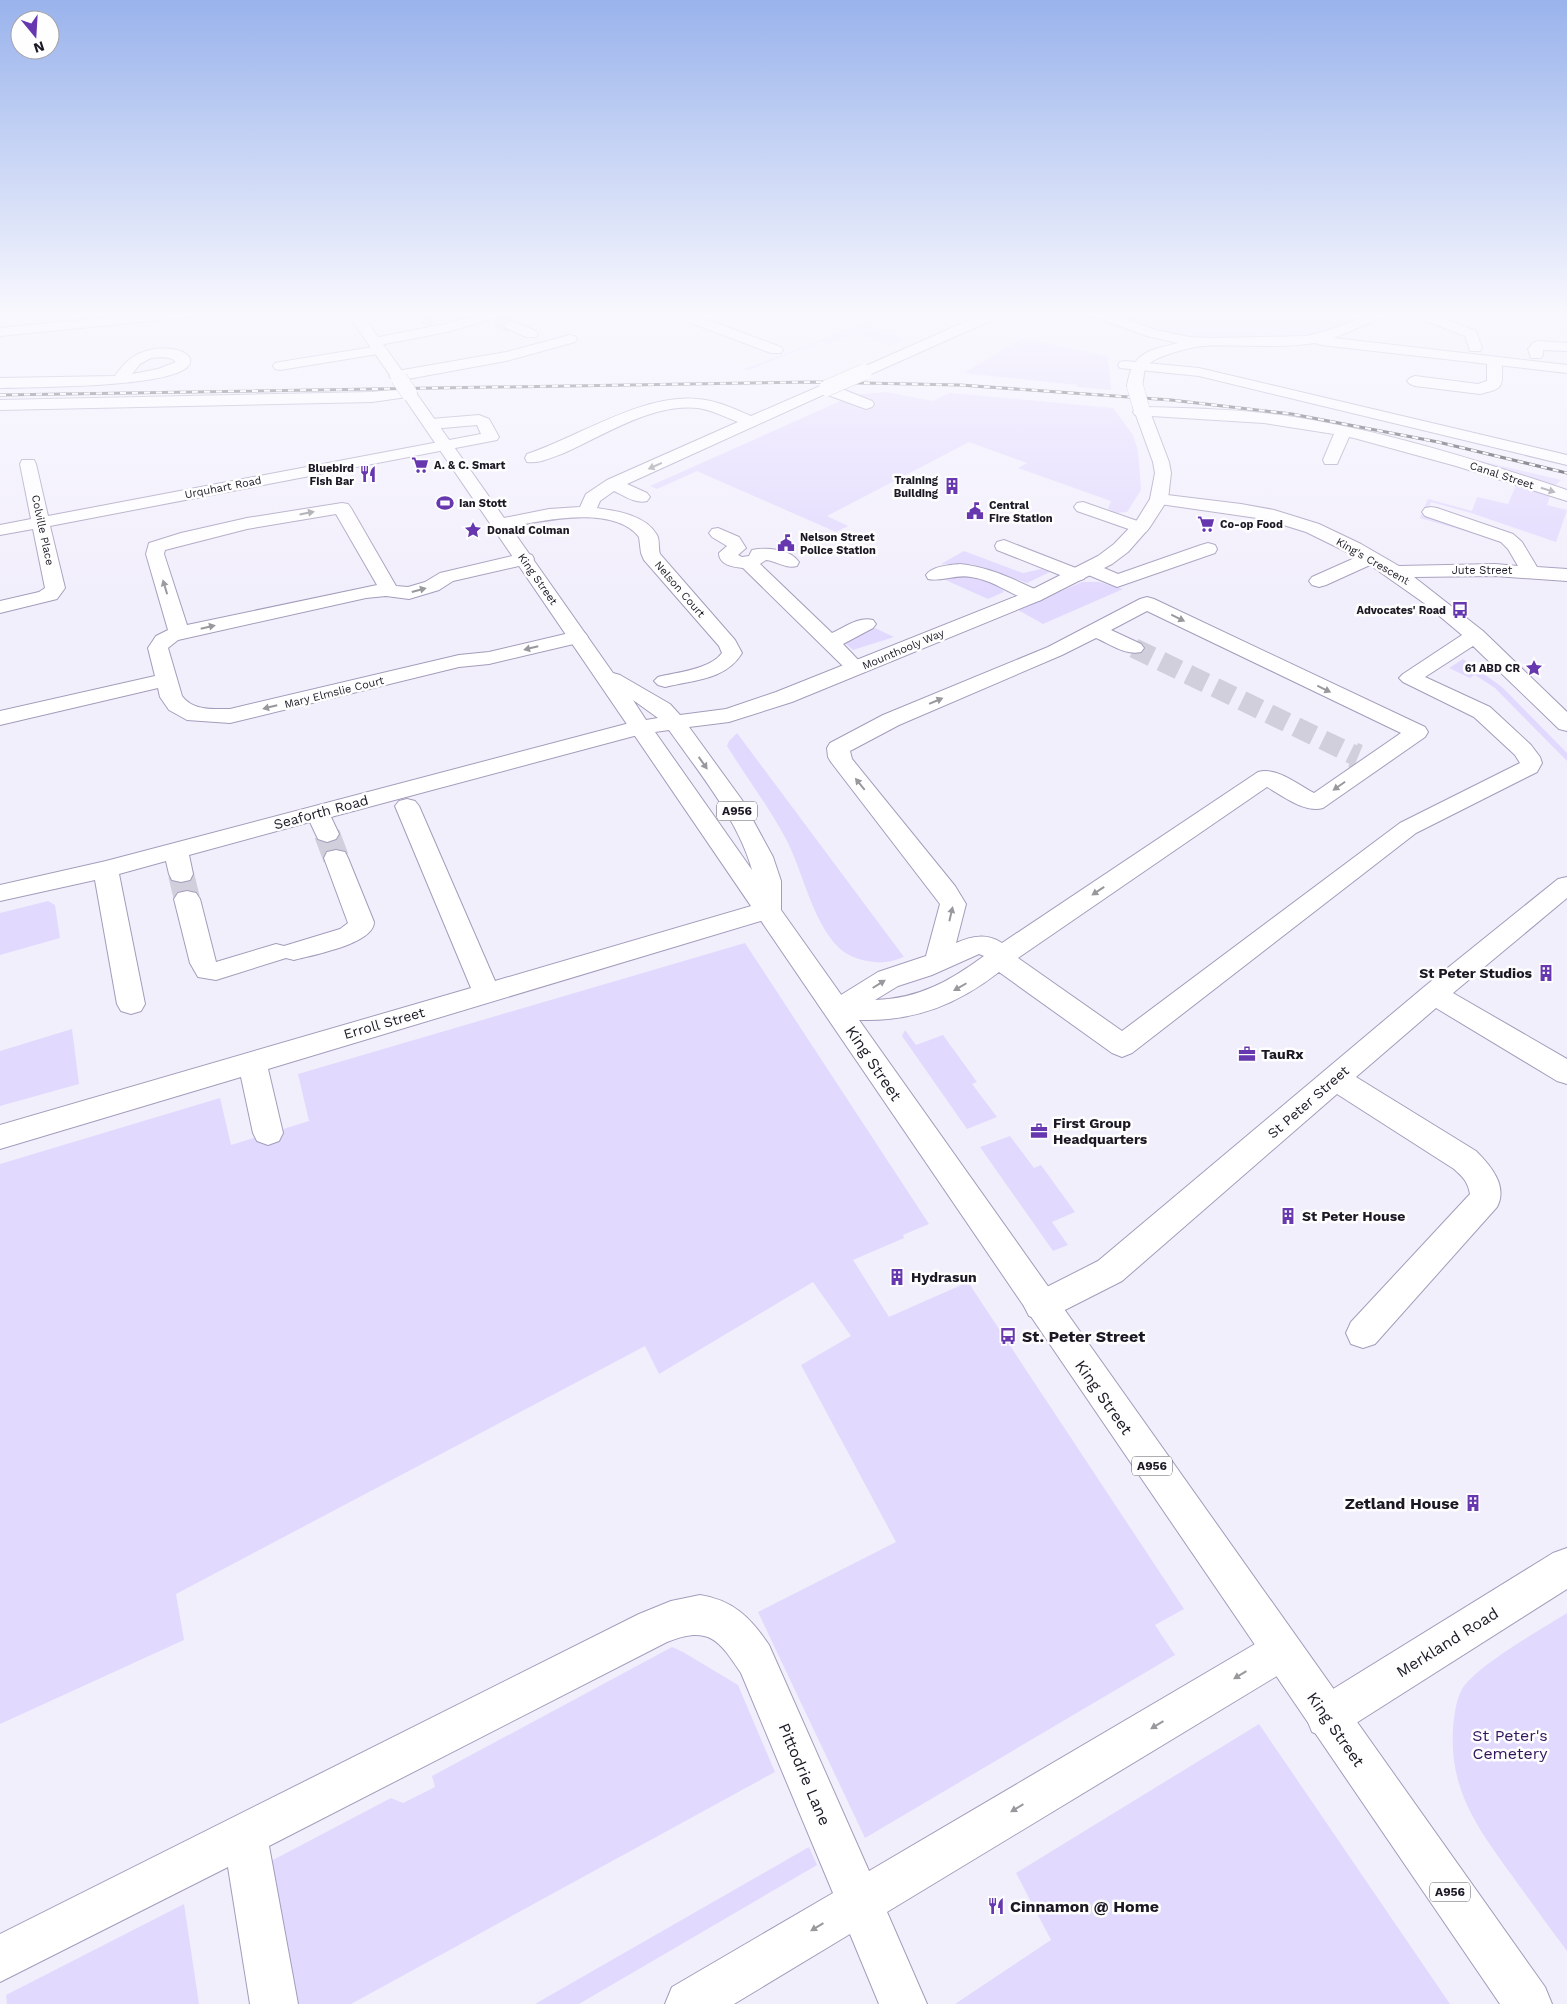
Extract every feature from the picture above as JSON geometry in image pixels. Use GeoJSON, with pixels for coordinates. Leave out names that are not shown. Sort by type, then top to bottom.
{"type":"FeatureCollection","features":[{"type":"Feature","properties":{"kind":"street","name":"King Street"},"geometry":{"type":"LineString","coordinates":[[419,407],[1041,1306],[1528,2004]]}},
{"type":"Feature","properties":{"kind":"street"},"geometry":{"type":"LineString","coordinates":[[533,458],[550,453],[648,411],[664,407]]}},
{"type":"Feature","properties":{"kind":"street"},"geometry":{"type":"LineString","coordinates":[[708,407],[752,422]]}},
{"type":"Feature","properties":{"kind":"street"},"geometry":{"type":"LineString","coordinates":[[587,512],[592,498],[613,484],[787,407]]}},
{"type":"Feature","properties":{"kind":"street"},"geometry":{"type":"LineString","coordinates":[[1373,407],[1567,460]]}},
{"type":"Feature","properties":{"kind":"street"},"geometry":{"type":"LineString","coordinates":[[1141,409],[1152,432],[1162,468],[1159,499]]}},
{"type":"Feature","properties":{"kind":"street","name":"Canal Street"},"geometry":{"type":"LineString","coordinates":[[1141,409],[1262,418],[1343,432],[1430,453],[1567,496]]}},
{"type":"Feature","properties":{"kind":"street","name":"Urquhart Road"},"geometry":{"type":"LineString","coordinates":[[0,530],[41,522],[272,496],[446,445],[491,437],[483,422],[479,420],[431,424]]}},
{"type":"Feature","properties":{"kind":"street"},"geometry":{"type":"LineString","coordinates":[[1331,460],[1343,432]]}},
{"type":"Feature","properties":{"kind":"street","name":"Colville Place"},"geometry":{"type":"LineString","coordinates":[[0,607],[50,595],[54,592],[55,585],[28,464]]}},
{"type":"Feature","properties":{"kind":"street"},"geometry":{"type":"LineString","coordinates":[[613,484],[641,497]]}},
{"type":"Feature","properties":{"kind":"street","name":"Mounthooly Way"},"geometry":{"type":"LineString","coordinates":[[641,727],[729,715],[784,698],[924,639],[1034,596],[1084,572],[1121,548],[1142,525],[1159,499]]}},
{"type":"Feature","properties":{"kind":"street","name":"King's Crescent"},"geometry":{"type":"LineString","coordinates":[[1159,499],[1269,515],[1316,530],[1371,558],[1396,572],[1430,596],[1476,635],[1567,724]]}},
{"type":"Feature","properties":{"kind":"street"},"geometry":{"type":"LineString","coordinates":[[179,633],[155,554],[156,547],[173,540],[313,511],[336,507],[344,509],[390,591]]}},
{"type":"Feature","properties":{"kind":"street"},"geometry":{"type":"LineString","coordinates":[[1083,507],[1142,525]]}},
{"type":"Feature","properties":{"kind":"street","name":"Nelson Court"},"geometry":{"type":"LineString","coordinates":[[500,524],[560,513],[587,512],[618,518],[645,532],[650,540],[648,548],[651,556],[732,648],[731,658],[722,666],[665,681]]}},
{"type":"Feature","properties":{"kind":"street"},"geometry":{"type":"LineString","coordinates":[[1431,512],[1507,538],[1515,546],[1530,571]]}},
{"type":"Feature","properties":{"kind":"street"},"geometry":{"type":"LineString","coordinates":[[718,532],[748,555],[829,643],[856,668]]}},
{"type":"Feature","properties":{"kind":"street"},"geometry":{"type":"LineString","coordinates":[[838,1010],[907,1008],[944,997],[1266,777],[1315,803],[1372,755],[1417,732],[1147,603],[1130,587],[1117,581],[1004,546]]}},
{"type":"Feature","properties":{"kind":"street"},"geometry":{"type":"LineString","coordinates":[[1117,581],[1208,550]]}},
{"type":"Feature","properties":{"kind":"street"},"geometry":{"type":"LineString","coordinates":[[748,555],[775,555],[790,562]]}},
{"type":"Feature","properties":{"kind":"street"},"geometry":{"type":"LineString","coordinates":[[1319,581],[1371,558]]}},
{"type":"Feature","properties":{"kind":"street","name":"Mary Elmslie Court"},"geometry":{"type":"LineString","coordinates":[[525,559],[447,577],[424,589],[409,593],[390,591],[366,592],[179,633],[169,637],[159,644],[159,652],[174,701],[181,709],[195,715],[207,717],[230,716],[459,661],[489,658],[578,636]]}},
{"type":"Feature","properties":{"kind":"street"},"geometry":{"type":"LineString","coordinates":[[935,575],[952,569],[970,570],[982,573],[1034,596]]}},
{"type":"Feature","properties":{"kind":"street","name":"Jute Street"},"geometry":{"type":"LineString","coordinates":[[1396,572],[1477,570],[1567,574]]}},
{"type":"Feature","properties":{"kind":"street"},"geometry":{"type":"LineString","coordinates":[[938,961],[953,904],[842,762],[839,757],[838,748],[891,720],[1055,651],[1147,603]]}},
{"type":"Feature","properties":{"kind":"street"},"geometry":{"type":"LineString","coordinates":[[829,643],[866,624]]}},
{"type":"Feature","properties":{"kind":"street"},"geometry":{"type":"LineString","coordinates":[[1105,625],[1141,643]]}},
{"type":"Feature","properties":{"kind":"street"},"geometry":{"type":"LineString","coordinates":[[838,1010],[888,979],[920,970],[973,947],[984,945],[992,948],[999,958],[1122,1046],[1408,828],[1529,767],[1531,764],[1529,757],[1482,712],[1410,678],[1476,635]]}},
{"type":"Feature","properties":{"kind":"street","name":"King Street"},"geometry":{"type":"LineString","coordinates":[[603,672],[662,709],[675,723],[730,800],[753,839],[761,857],[768,881],[768,910]]}},
{"type":"Feature","properties":{"kind":"street"},"geometry":{"type":"LineString","coordinates":[[0,718],[167,680]]}},
{"type":"Feature","properties":{"kind":"street","name":"Seaforth Road"},"geometry":{"type":"LineString","coordinates":[[0,893],[106,869],[178,862],[327,835],[641,727]]}},
{"type":"Feature","properties":{"kind":"street"},"geometry":{"type":"LineString","coordinates":[[408,806],[487,993]]}},
{"type":"Feature","properties":{"kind":"street"},"geometry":{"type":"LineString","coordinates":[[187,899],[202,963],[207,970],[216,971],[349,935],[361,927],[361,922],[327,835]]}},
{"type":"Feature","properties":{"kind":"street"},"geometry":{"type":"LineString","coordinates":[[106,869],[131,1004]]}},
{"type":"Feature","properties":{"kind":"street","name":"St Peter Street"},"geometry":{"type":"LineString","coordinates":[[1041,1306],[1110,1271],[1434,994],[1567,884]]}},
{"type":"Feature","properties":{"kind":"street","name":"Erroll Street"},"geometry":{"type":"LineString","coordinates":[[0,1137],[768,910]]}},
{"type":"Feature","properties":{"kind":"street"},"geometry":{"type":"LineString","coordinates":[[1434,994],[1567,1073]]}},
{"type":"Feature","properties":{"kind":"street"},"geometry":{"type":"LineString","coordinates":[[252,1062],[268,1133]]}},
{"type":"Feature","properties":{"kind":"street"},"geometry":{"type":"LineString","coordinates":[[1336,1079],[1464,1160],[1477,1171],[1485,1184],[1486,1198],[1363,1333]]}},
{"type":"Feature","properties":{"kind":"street","name":"Merkland Road"},"geometry":{"type":"LineString","coordinates":[[1327,1717],[1567,1567]]}},
{"type":"Feature","properties":{"kind":"street","name":"Pittodrie Lane"},"geometry":{"type":"LineString","coordinates":[[0,1959],[653,1628],[673,1619],[696,1613],[716,1616],[732,1627],[745,1642],[755,1658],[903,2004]]}},
{"type":"Feature","properties":{"kind":"street"},"geometry":{"type":"LineString","coordinates":[[688,2004],[1281,1650]]}},
{"type":"Feature","properties":{"kind":"street"},"geometry":{"type":"LineString","coordinates":[[245,1835],[274,2004]]}},
{"type":"Feature","properties":{"kind":"green space"},"geometry":{"type":"Polygon","coordinates":[[[828,407],[1097,407],[1113,408],[1133,435],[1138,451],[1141,490],[1127,512],[1116,513],[1108,509],[1111,501],[1018,468],[1027,463],[969,442],[827,516],[848,526],[836,532],[697,471],[657,489],[650,486],[828,407]]]}},
{"type":"Feature","properties":{"kind":"green space"},"geometry":{"type":"Polygon","coordinates":[[[1431,449],[1561,480],[1553,487],[1431,449]]]}},
{"type":"Feature","properties":{"kind":"green space"},"geometry":{"type":"Polygon","coordinates":[[[1516,485],[1550,496],[1547,505],[1567,510],[1556,542],[1471,513],[1431,502],[1426,513],[1507,543],[1420,518],[1428,499],[1472,511],[1477,497],[1508,504],[1516,485]]]}},
{"type":"Feature","properties":{"kind":"green space"},"geometry":{"type":"Polygon","coordinates":[[[964,551],[1023,573],[1041,569],[1050,572],[1027,583],[971,564],[941,564],[964,551]]]}},
{"type":"Feature","properties":{"kind":"green space"},"geometry":{"type":"Polygon","coordinates":[[[947,575],[986,579],[999,586],[1004,592],[988,599],[941,578],[947,575]]]}},
{"type":"Feature","properties":{"kind":"green space"},"geometry":{"type":"Polygon","coordinates":[[[1082,582],[1099,582],[1123,589],[1043,624],[1018,610],[1082,582]]]}},
{"type":"Feature","properties":{"kind":"green space"},"geometry":{"type":"Polygon","coordinates":[[[875,628],[894,637],[853,650],[845,643],[875,628]]]}},
{"type":"Feature","properties":{"kind":"green space"},"geometry":{"type":"Polygon","coordinates":[[[1463,659],[1502,687],[1567,753],[1567,761],[1495,688],[1475,675],[1470,678],[1449,668],[1463,659]]]}},
{"type":"Feature","properties":{"kind":"green space"},"geometry":{"type":"Polygon","coordinates":[[[737,733],[904,957],[890,962],[874,962],[861,959],[843,952],[829,936],[821,924],[786,839],[727,746],[737,733]]]}},
{"type":"Feature","properties":{"kind":"green space"},"geometry":{"type":"Polygon","coordinates":[[[48,901],[55,905],[60,938],[0,955],[0,913],[48,901]]]}},
{"type":"Feature","properties":{"kind":"green space"},"geometry":{"type":"Polygon","coordinates":[[[745,943],[929,1224],[903,1235],[904,1238],[853,1260],[889,1317],[968,1282],[1184,1609],[1155,1625],[1175,1655],[865,1838],[758,1612],[896,1542],[801,1365],[851,1336],[813,1282],[659,1374],[645,1346],[176,1594],[184,1640],[0,1724],[0,1164],[220,1098],[231,1145],[309,1121],[298,1074],[745,943]]]}},
{"type":"Feature","properties":{"kind":"green space"},"geometry":{"type":"Polygon","coordinates":[[[72,1029],[79,1084],[0,1106],[0,1051],[72,1029]]]}},
{"type":"Feature","properties":{"kind":"green space"},"geometry":{"type":"Polygon","coordinates":[[[905,1030],[916,1045],[943,1035],[977,1082],[972,1084],[997,1117],[967,1129],[902,1036],[905,1030]]]}},
{"type":"Feature","properties":{"kind":"green space"},"geometry":{"type":"Polygon","coordinates":[[[1010,1136],[1034,1168],[1041,1165],[1075,1212],[1052,1222],[1068,1245],[1053,1251],[980,1147],[1010,1136]]]}},
{"type":"Feature","properties":{"kind":"green space","name":"St Peter's Cemetery"},"geometry":{"type":"Polygon","coordinates":[[[1567,1613],[1567,1951],[1489,1843],[1469,1809],[1461,1791],[1456,1772],[1453,1751],[1453,1729],[1458,1698],[1462,1689],[1470,1680],[1495,1659],[1567,1613]]]}},
{"type":"Feature","properties":{"kind":"green space"},"geometry":{"type":"Polygon","coordinates":[[[672,1647],[738,1685],[775,1772],[351,2004],[298,2004],[271,1861],[391,1798],[403,1803],[435,1787],[432,1776],[672,1647]]]}},
{"type":"Feature","properties":{"kind":"green space"},"geometry":{"type":"Polygon","coordinates":[[[1259,1724],[1450,2004],[955,2004],[1051,1940],[1016,1873],[1259,1724]]]}},
{"type":"Feature","properties":{"kind":"green space"},"geometry":{"type":"Polygon","coordinates":[[[809,1847],[817,1865],[579,2004],[535,2004],[809,1847]]]}},
{"type":"Feature","properties":{"kind":"green space"},"geometry":{"type":"Polygon","coordinates":[[[184,1904],[199,2004],[7,2004],[6,1995],[184,1904]]]}},
{"type":"Feature","properties":{"kind":"tunnel"},"geometry":{"type":"LineString","coordinates":[[1134,648],[1356,756]]}},
{"type":"Feature","properties":{"kind":"tunnel"},"geometry":{"type":"LineString","coordinates":[[1353,755],[1358,757]]}},
{"type":"Feature","properties":{"kind":"tunnel"},"geometry":{"type":"LineString","coordinates":[[327,834],[336,858]]}},
{"type":"Feature","properties":{"kind":"tunnel"},"geometry":{"type":"LineString","coordinates":[[181,874],[187,899]]}},
{"type":"Feature","properties":{"kind":"railway"},"geometry":{"type":"LineString","coordinates":[[1227,407],[1292,414],[1438,442],[1567,473]]}},
{"type":"Feature","properties":{"kind":"place","name":"A. & C. Smart"},"geometry":{"type":"Point","coordinates":[420,465]}},
{"type":"Feature","properties":{"kind":"place","name":"Bluebird Fish Bar"},"geometry":{"type":"Point","coordinates":[368,474]}},
{"type":"Feature","properties":{"kind":"place","name":"Training Building"},"geometry":{"type":"Point","coordinates":[952,486]}},
{"type":"Feature","properties":{"kind":"place","name":"Ian Stott"},"geometry":{"type":"Point","coordinates":[445,503]}},
{"type":"Feature","properties":{"kind":"place","name":"Central Fire Station"},"geometry":{"type":"Point","coordinates":[975,511]}},
{"type":"Feature","properties":{"kind":"place","name":"Co-op Food"},"geometry":{"type":"Point","coordinates":[1206,524]}},
{"type":"Feature","properties":{"kind":"place","name":"Donald Colman"},"geometry":{"type":"Point","coordinates":[473,530]}},
{"type":"Feature","properties":{"kind":"place","name":"Nelson Street Police Station"},"geometry":{"type":"Point","coordinates":[786,543]}},
{"type":"Feature","properties":{"kind":"place","name":"Advocates' Road"},"geometry":{"type":"Point","coordinates":[1460,610]}},
{"type":"Feature","properties":{"kind":"place","name":"61 ABD CR"},"geometry":{"type":"Point","coordinates":[1534,668]}},
{"type":"Feature","properties":{"kind":"place","name":"St Peter Studios"},"geometry":{"type":"Point","coordinates":[1546,973]}},
{"type":"Feature","properties":{"kind":"place","name":"TauRx"},"geometry":{"type":"Point","coordinates":[1247,1054]}},
{"type":"Feature","properties":{"kind":"place","name":"First Group Headquarters"},"geometry":{"type":"Point","coordinates":[1039,1131]}},
{"type":"Feature","properties":{"kind":"place","name":"St Peter House"},"geometry":{"type":"Point","coordinates":[1288,1216]}},
{"type":"Feature","properties":{"kind":"place","name":"Hydrasun"},"geometry":{"type":"Point","coordinates":[897,1277]}},
{"type":"Feature","properties":{"kind":"place","name":"St. Peter Street"},"geometry":{"type":"Point","coordinates":[1008,1336]}},
{"type":"Feature","properties":{"kind":"place","name":"Zetland House"},"geometry":{"type":"Point","coordinates":[1473,1503]}},
{"type":"Feature","properties":{"kind":"place","name":"Cinnamon @ Home"},"geometry":{"type":"Point","coordinates":[996,1906]}}]}
